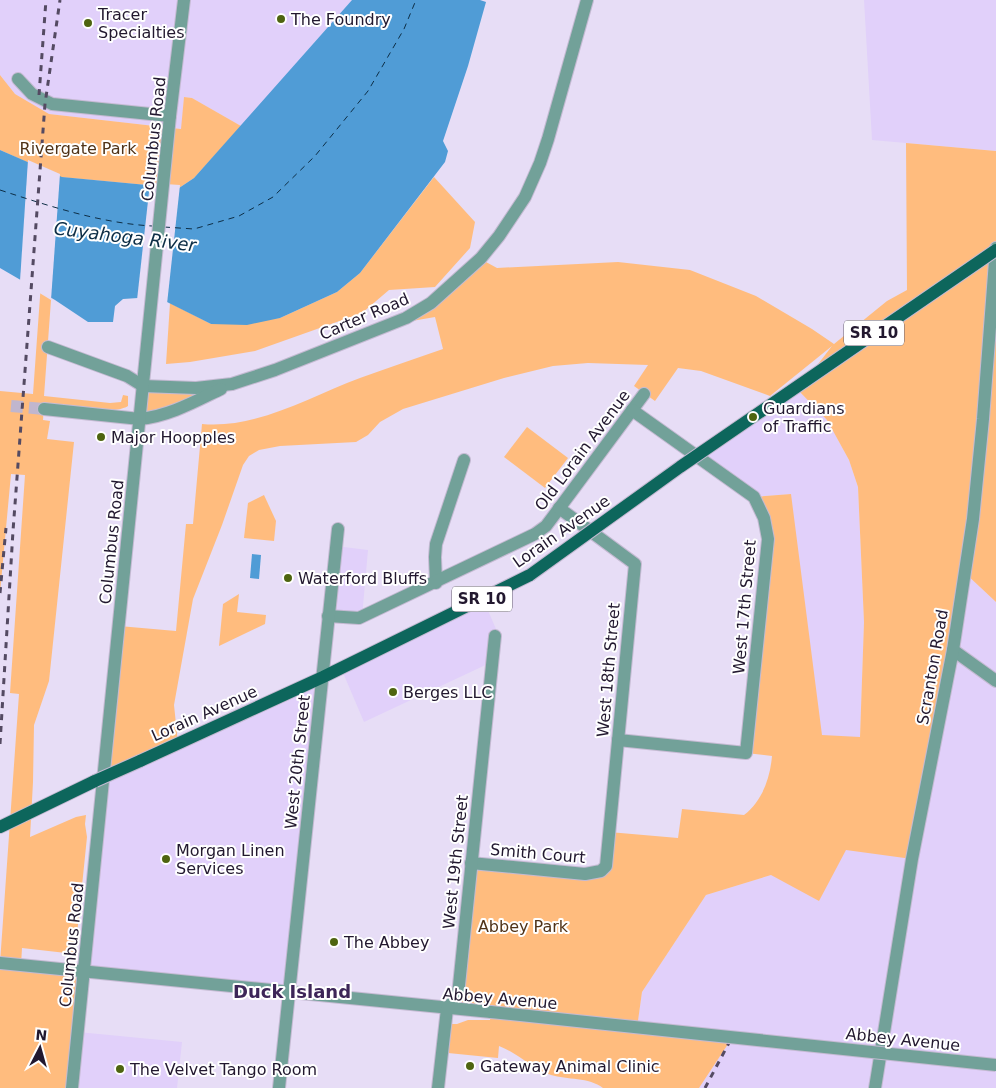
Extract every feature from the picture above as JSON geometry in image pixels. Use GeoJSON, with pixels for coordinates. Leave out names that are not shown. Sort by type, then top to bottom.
{"type":"FeatureCollection","features":[{"type":"Feature","properties":{"kind":"main road","name":"Lorain Avenue"},"geometry":{"type":"LineString","coordinates":[[0,827],[323,677],[530,575],[688,462],[996,249]]}},
{"type":"Feature","properties":{"kind":"street","name":"Columbus Road"},"geometry":{"type":"LineString","coordinates":[[72,1088],[167,165],[170,116],[184,0]]}},
{"type":"Feature","properties":{"kind":"street","name":"Carter Road"},"geometry":{"type":"LineString","coordinates":[[144,386],[196,388],[232,384],[275,370],[406,318],[431,303],[481,258],[499,236],[525,197],[540,163],[587,0]]}},
{"type":"Feature","properties":{"kind":"street"},"geometry":{"type":"LineString","coordinates":[[18,79],[32,94],[52,104],[170,116]]}},
{"type":"Feature","properties":{"kind":"street","name":"Scranton Road"},"geometry":{"type":"LineString","coordinates":[[875,1088],[912,859],[953,650],[974,510],[996,249]]}},
{"type":"Feature","properties":{"kind":"street"},"geometry":{"type":"LineString","coordinates":[[48,347],[127,376],[144,386]]}},
{"type":"Feature","properties":{"kind":"street"},"geometry":{"type":"LineString","coordinates":[[44,409],[140,419],[163,415],[232,384]]}},
{"type":"Feature","properties":{"kind":"street","name":"Old Lorain Avenue"},"geometry":{"type":"LineString","coordinates":[[328,616],[359,618],[436,583],[535,534],[546,526],[644,394]]}},
{"type":"Feature","properties":{"kind":"street","name":"West 17th Street"},"geometry":{"type":"LineString","coordinates":[[618,740],[746,753],[768,539],[764,518],[754,497],[632,410]]}},
{"type":"Feature","properties":{"kind":"street"},"geometry":{"type":"LineString","coordinates":[[436,583],[436,544],[464,460]]}},
{"type":"Feature","properties":{"kind":"street","name":"West 18th Street"},"geometry":{"type":"LineString","coordinates":[[559,508],[635,564],[606,866],[601,871]]}},
{"type":"Feature","properties":{"kind":"street","name":"West 20th Street"},"geometry":{"type":"LineString","coordinates":[[279,1088],[338,529]]}},
{"type":"Feature","properties":{"kind":"street","name":"West 19th Street"},"geometry":{"type":"LineString","coordinates":[[438,1088],[447,1009],[458,995],[495,636]]}},
{"type":"Feature","properties":{"kind":"street"},"geometry":{"type":"LineString","coordinates":[[953,650],[996,681]]}},
{"type":"Feature","properties":{"kind":"street","name":"Smith Court"},"geometry":{"type":"LineString","coordinates":[[471,862],[585,874],[601,871]]}},
{"type":"Feature","properties":{"kind":"street","name":"Abbey Avenue"},"geometry":{"type":"LineString","coordinates":[[0,963],[996,1065]]}},
{"type":"Feature","properties":{"kind":"shaded area"},"geometry":{"type":"Polygon","coordinates":[[[0,0],[352,0],[241,126],[192,98],[184,97],[182,129],[49,114],[15,94],[0,75],[0,0]]]}},
{"type":"Feature","properties":{"kind":"shaded area"},"geometry":{"type":"Polygon","coordinates":[[[864,0],[996,0],[996,151],[872,140],[864,0]]]}},
{"type":"Feature","properties":{"kind":"shaded area"},"geometry":{"type":"Polygon","coordinates":[[[798,390],[827,420],[849,460],[858,487],[864,622],[860,737],[802,891],[819,901],[965,573],[996,602],[996,1088],[699,1088],[730,1041],[637,1028],[642,992],[706,895],[771,875],[791,494],[754,497],[701,459],[798,390]]]}},
{"type":"Feature","properties":{"kind":"shaded area"},"geometry":{"type":"Polygon","coordinates":[[[336,546],[368,550],[362,617],[328,616],[336,546]]]}},
{"type":"Feature","properties":{"kind":"shaded area"},"geometry":{"type":"Polygon","coordinates":[[[483,599],[496,629],[492,662],[364,722],[341,668],[483,599]]]}},
{"type":"Feature","properties":{"kind":"shaded area"},"geometry":{"type":"Polygon","coordinates":[[[323,677],[288,993],[84,972],[104,776],[323,677]]]}},
{"type":"Feature","properties":{"kind":"shaded area"},"geometry":{"type":"Polygon","coordinates":[[[78,1032],[182,1042],[177,1088],[72,1088],[78,1032]]]}},
{"type":"Feature","properties":{"kind":"green space","name":"Rivergate Park"},"geometry":{"type":"Polygon","coordinates":[[[0,75],[15,94],[49,114],[181,129],[184,97],[192,98],[241,126],[194,178],[179,188],[60,177],[44,396],[110,403],[121,402],[123,395],[128,396],[128,406],[121,409],[88,410],[44,406],[43,420],[50,421],[47,439],[74,442],[49,681],[34,725],[30,837],[76,817],[86,815],[87,837],[75,954],[22,948],[21,965],[84,972],[72,1088],[0,1088],[0,963],[19,694],[10,693],[25,475],[11,474],[0,593],[0,391],[33,394],[49,172],[0,150],[0,75]]]}},
{"type":"Feature","properties":{"kind":"green space","name":"Abbey Park"},"geometry":{"type":"Polygon","coordinates":[[[906,143],[996,151],[996,602],[965,573],[912,859],[846,850],[819,901],[771,875],[706,895],[642,992],[637,1028],[730,1041],[699,1088],[603,1088],[591,1082],[551,1075],[499,1046],[498,1058],[448,1053],[451,1024],[468,1020],[490,1020],[491,1013],[447,1009],[458,995],[471,863],[601,871],[609,832],[678,838],[682,809],[744,815],[756,803],[767,781],[772,756],[746,753],[768,539],[754,497],[791,494],[822,735],[860,737],[864,622],[858,487],[849,460],[827,420],[798,390],[832,346],[770,396],[701,371],[678,368],[655,401],[634,386],[648,365],[588,363],[553,366],[504,378],[403,409],[380,422],[368,435],[356,442],[280,446],[259,450],[249,456],[243,465],[193,599],[174,705],[178,743],[104,776],[119,626],[176,631],[186,524],[193,524],[202,424],[243,422],[263,417],[360,378],[443,349],[435,317],[406,322],[449,287],[486,262],[497,268],[618,262],[690,270],[756,296],[834,344],[887,301],[907,290],[906,143]]]}},
{"type":"Feature","properties":{"kind":"green space"},"geometry":{"type":"Polygon","coordinates":[[[434,177],[475,222],[470,248],[435,287],[389,290],[362,313],[255,351],[166,364],[170,303],[211,324],[280,318],[337,292],[360,273],[434,177]]]}},
{"type":"Feature","properties":{"kind":"green space"},"geometry":{"type":"Polygon","coordinates":[[[228,385],[140,419],[143,386],[228,385]]]}},
{"type":"Feature","properties":{"kind":"green space"},"geometry":{"type":"Polygon","coordinates":[[[527,427],[568,458],[545,488],[504,457],[527,427]]]}},
{"type":"Feature","properties":{"kind":"green space"},"geometry":{"type":"Polygon","coordinates":[[[264,495],[276,521],[274,541],[244,538],[248,503],[264,495]]]}},
{"type":"Feature","properties":{"kind":"green space"},"geometry":{"type":"Polygon","coordinates":[[[239,594],[237,612],[266,615],[265,624],[219,646],[223,604],[239,594]]]}},
{"type":"Feature","properties":{"kind":"water","name":"Cuyahoga River"},"geometry":{"type":"Polygon","coordinates":[[[352,0],[480,0],[486,2],[468,66],[443,141],[448,151],[445,162],[360,273],[337,292],[280,318],[247,325],[211,324],[167,302],[138,298],[123,299],[115,306],[113,322],[88,322],[0,268],[0,150],[62,177],[179,188],[194,178],[352,0]]]}},
{"type":"Feature","properties":{"kind":"water"},"geometry":{"type":"Polygon","coordinates":[[[252,554],[261,555],[259,579],[250,578],[252,554]]]}},
{"type":"Feature","properties":{"kind":"pier"},"geometry":{"type":"Polygon","coordinates":[[[28,160],[60,174],[51,300],[20,281],[28,160]]]}},
{"type":"Feature","properties":{"kind":"pier"},"geometry":{"type":"Polygon","coordinates":[[[150,183],[180,185],[167,304],[137,300],[150,183]]]}},
{"type":"Feature","properties":{"kind":"ferry route"},"geometry":{"type":"LineString","coordinates":[[164,227],[194,229],[239,216],[273,197],[315,156],[368,91],[404,29],[416,0]]}},
{"type":"Feature","properties":{"kind":"ferry route"},"geometry":{"type":"LineString","coordinates":[[0,190],[94,218],[152,226]]}},
{"type":"Feature","properties":{"kind":"tunnel"},"geometry":{"type":"LineString","coordinates":[[11,406],[44,409]]}},
{"type":"Feature","properties":{"kind":"railway"},"geometry":{"type":"LineString","coordinates":[[39,95],[46,0]]}},
{"type":"Feature","properties":{"kind":"railway"},"geometry":{"type":"LineString","coordinates":[[0,744],[13,531],[45,104],[60,0]]}},
{"type":"Feature","properties":{"kind":"railway"},"geometry":{"type":"LineString","coordinates":[[0,593],[6,528]]}},
{"type":"Feature","properties":{"kind":"railway"},"geometry":{"type":"LineString","coordinates":[[705,1088],[730,1041]]}},
{"type":"Feature","properties":{"kind":"place","name":"The Foundry"},"geometry":{"type":"Point","coordinates":[281,19]}},
{"type":"Feature","properties":{"kind":"place","name":"Tracer Specialties"},"geometry":{"type":"Point","coordinates":[88,23]}},
{"type":"Feature","properties":{"kind":"place","name":"Guardians of Traffic"},"geometry":{"type":"Point","coordinates":[753,417]}},
{"type":"Feature","properties":{"kind":"place","name":"Major Hoopples"},"geometry":{"type":"Point","coordinates":[101,437]}},
{"type":"Feature","properties":{"kind":"place","name":"Waterford Bluffs"},"geometry":{"type":"Point","coordinates":[288,578]}},
{"type":"Feature","properties":{"kind":"place","name":"Berges LLC"},"geometry":{"type":"Point","coordinates":[393,692]}},
{"type":"Feature","properties":{"kind":"place","name":"Morgan Linen Services"},"geometry":{"type":"Point","coordinates":[166,859]}},
{"type":"Feature","properties":{"kind":"place","name":"The Abbey"},"geometry":{"type":"Point","coordinates":[334,942]}},
{"type":"Feature","properties":{"kind":"place","name":"Gateway Animal Clinic"},"geometry":{"type":"Point","coordinates":[470,1066]}},
{"type":"Feature","properties":{"kind":"place","name":"The Velvet Tango Room"},"geometry":{"type":"Point","coordinates":[120,1069]}},
{"type":"Feature","properties":{"kind":"district","name":"Duck Island"},"geometry":{"type":"Point","coordinates":[292,992]}}]}
